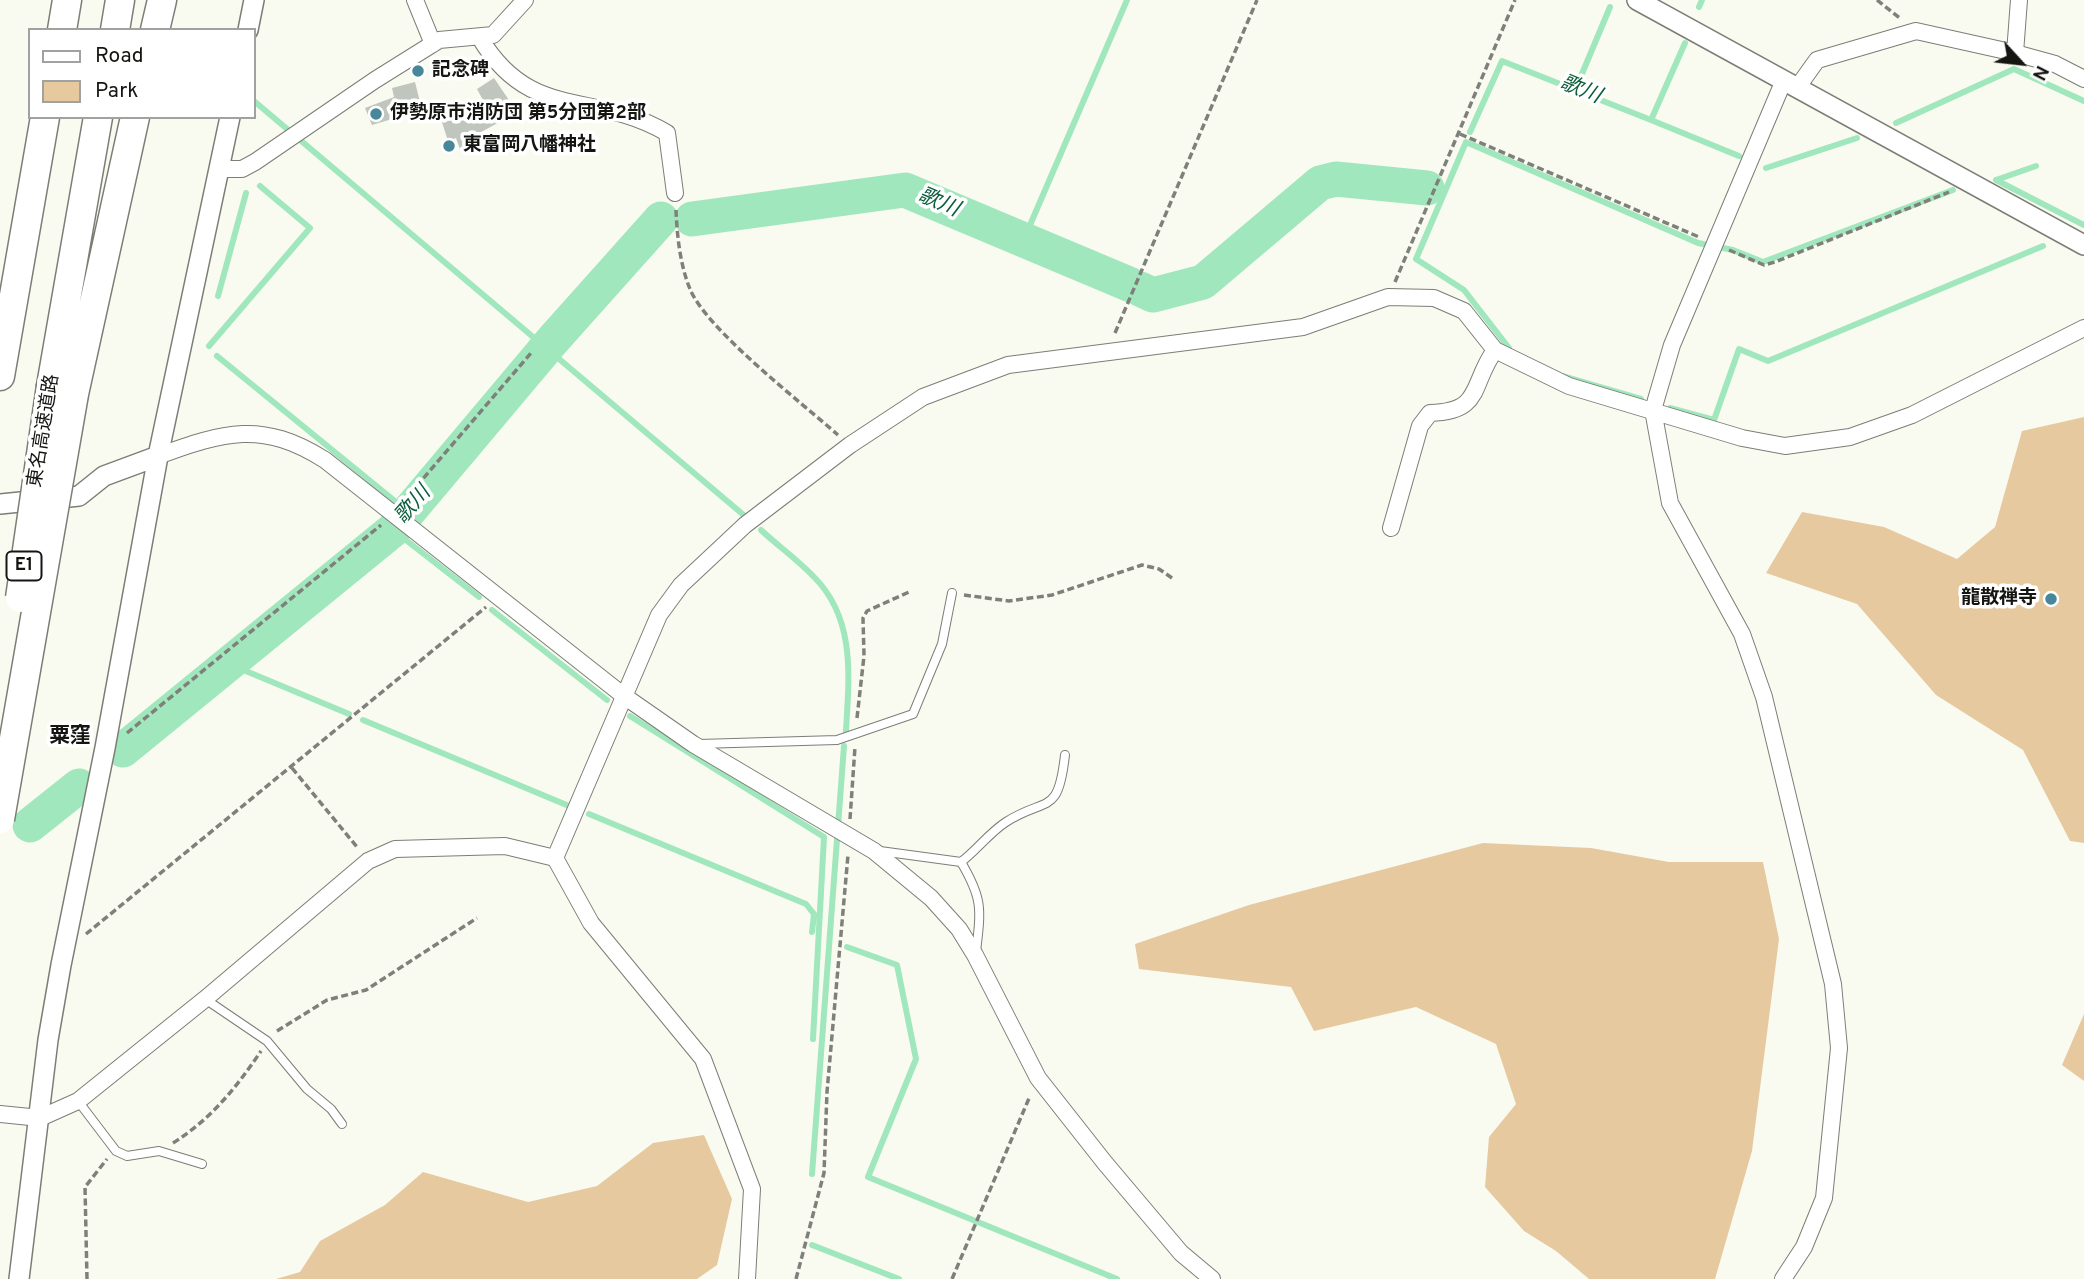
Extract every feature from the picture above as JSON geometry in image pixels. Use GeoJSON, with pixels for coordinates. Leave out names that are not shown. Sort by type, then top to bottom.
{"type":"FeatureCollection","features":[{"type":"Feature","properties":{"kind":"highway"},"geometry":{"type":"LineString","coordinates":[[62,28],[67,0]]}},
{"type":"Feature","properties":{"kind":"highway"},"geometry":{"type":"LineString","coordinates":[[115,28],[120,0]]}},
{"type":"Feature","properties":{"kind":"highway"},"geometry":{"type":"LineString","coordinates":[[155,28],[162,0]]}},
{"type":"Feature","properties":{"kind":"highway"},"geometry":{"type":"LineString","coordinates":[[0,376],[45,119]]}},
{"type":"Feature","properties":{"kind":"highway","name":"東名高速道路"},"geometry":{"type":"LineString","coordinates":[[0,746],[63,390],[99,119]]}},
{"type":"Feature","properties":{"kind":"highway"},"geometry":{"type":"LineString","coordinates":[[0,819],[63,390],[134,119]]}},
{"type":"Feature","properties":{"kind":"street"},"geometry":{"type":"LineString","coordinates":[[248,28],[254,0]]}},
{"type":"Feature","properties":{"kind":"street"},"geometry":{"type":"LineString","coordinates":[[415,0],[433,44]]}},
{"type":"Feature","properties":{"kind":"street"},"geometry":{"type":"LineString","coordinates":[[220,169],[242,169],[433,44],[465,36],[480,38],[493,35],[525,0]]}},
{"type":"Feature","properties":{"kind":"street"},"geometry":{"type":"LineString","coordinates":[[1637,0],[2084,245]]}},
{"type":"Feature","properties":{"kind":"street"},"geometry":{"type":"LineString","coordinates":[[2015,53],[2019,0]]}},
{"type":"Feature","properties":{"kind":"street"},"geometry":{"type":"LineString","coordinates":[[1783,1279],[1804,1247],[1824,1198],[1839,1048],[1833,984],[1763,697],[1742,634],[1670,503],[1653,410],[1676,333],[1791,84],[1817,60],[1916,31],[2054,64],[2084,79]]}},
{"type":"Feature","properties":{"kind":"street"},"geometry":{"type":"LineString","coordinates":[[480,38],[492,59],[512,79],[538,95],[644,119],[667,133],[675,193]]}},
{"type":"Feature","properties":{"kind":"street"},"geometry":{"type":"LineString","coordinates":[[19,1279],[48,1040],[63,954],[105,748],[158,456],[230,119]]}},
{"type":"Feature","properties":{"kind":"street"},"geometry":{"type":"LineString","coordinates":[[555,858],[659,615],[681,585],[746,525],[850,445],[923,397],[971,377],[1008,366],[1107,351],[1303,327],[1388,297],[1434,298],[1464,311],[1495,350],[1569,386],[1742,438],[1785,446],[1850,437],[1912,415],[2084,328]]}},
{"type":"Feature","properties":{"kind":"street"},"geometry":{"type":"LineString","coordinates":[[1391,528],[1420,426],[1430,413],[1454,413],[1471,400],[1485,364],[1495,350]]}},
{"type":"Feature","properties":{"kind":"street"},"geometry":{"type":"LineString","coordinates":[[0,504],[79,496],[104,476],[207,438],[240,434],[289,439],[326,460],[496,598],[624,696],[693,744],[874,850],[931,898],[959,929],[975,955],[1038,1078],[1104,1164],[1181,1253],[1206,1276]]}},
{"type":"Feature","properties":{"kind":"street"},"geometry":{"type":"LineString","coordinates":[[0,1114],[40,1118],[78,1101],[368,862],[395,849],[505,846],[555,858],[591,923],[703,1059],[752,1189],[747,1279]]}},
{"type":"Feature","properties":{"kind":"lane"},"geometry":{"type":"LineString","coordinates":[[693,744],[837,740],[913,714],[942,644],[952,593]]}},
{"type":"Feature","properties":{"kind":"lane"},"geometry":{"type":"LineString","coordinates":[[874,850],[961,862],[1007,821],[1049,803],[1058,790],[1065,755]]}},
{"type":"Feature","properties":{"kind":"lane"},"geometry":{"type":"LineString","coordinates":[[961,862],[978,890],[979,921],[975,955]]}},
{"type":"Feature","properties":{"kind":"lane"},"geometry":{"type":"LineString","coordinates":[[205,999],[267,1041],[307,1089],[331,1109],[342,1124]]}},
{"type":"Feature","properties":{"kind":"lane"},"geometry":{"type":"LineString","coordinates":[[78,1101],[116,1150],[127,1156],[159,1151],[202,1164]]}},
{"type":"Feature","properties":{"kind":"path"},"geometry":{"type":"LineString","coordinates":[[1107,351],[1257,0]]}},
{"type":"Feature","properties":{"kind":"path"},"geometry":{"type":"LineString","coordinates":[[1388,297],[1515,0]]}},
{"type":"Feature","properties":{"kind":"path"},"geometry":{"type":"LineString","coordinates":[[1877,0],[1916,31]]}},
{"type":"Feature","properties":{"kind":"path"},"geometry":{"type":"LineString","coordinates":[[675,193],[677,234],[690,289],[713,323],[850,445]]}},
{"type":"Feature","properties":{"kind":"path"},"geometry":{"type":"LineString","coordinates":[[105,748],[399,519],[531,353]]}},
{"type":"Feature","properties":{"kind":"path"},"geometry":{"type":"LineString","coordinates":[[952,593],[1009,601],[1052,595],[1142,565],[1159,569],[1172,578]]}},
{"type":"Feature","properties":{"kind":"path"},"geometry":{"type":"LineString","coordinates":[[796,1279],[824,1173],[842,833],[864,656],[863,618],[867,611],[909,592]]}},
{"type":"Feature","properties":{"kind":"path"},"geometry":{"type":"LineString","coordinates":[[63,954],[496,598]]}},
{"type":"Feature","properties":{"kind":"path"},"geometry":{"type":"LineString","coordinates":[[292,768],[368,862]]}},
{"type":"Feature","properties":{"kind":"path"},"geometry":{"type":"LineString","coordinates":[[159,1151],[193,1130],[231,1094],[267,1041],[282,1026],[327,1000],[366,990],[477,918]]}},
{"type":"Feature","properties":{"kind":"path"},"geometry":{"type":"LineString","coordinates":[[952,1279],[1038,1078]]}},
{"type":"Feature","properties":{"kind":"path"},"geometry":{"type":"LineString","coordinates":[[87,1279],[86,1187],[116,1150]]}},
{"type":"Feature","properties":{"kind":"green space"},"geometry":{"type":"Polygon","coordinates":[[[2084,417],[2084,843],[2070,841],[2023,750],[1936,695],[1857,604],[1766,573],[1802,512],[1884,527],[1957,559],[1995,527],[2022,431],[2084,417]]]}},
{"type":"Feature","properties":{"kind":"green space"},"geometry":{"type":"Polygon","coordinates":[[[1483,843],[1591,848],[1669,862],[1763,862],[1779,939],[1752,1151],[1715,1279],[1589,1279],[1556,1251],[1524,1231],[1485,1187],[1489,1137],[1516,1104],[1496,1044],[1416,1007],[1314,1031],[1291,987],[1139,969],[1135,944],[1249,905],[1483,843]]]}},
{"type":"Feature","properties":{"kind":"green space"},"geometry":{"type":"Polygon","coordinates":[[[2084,1014],[2084,1081],[2062,1065],[2084,1014]]]}},
{"type":"Feature","properties":{"kind":"green space"},"geometry":{"type":"Polygon","coordinates":[[[704,1135],[732,1199],[717,1265],[697,1279],[276,1279],[300,1272],[320,1241],[385,1205],[423,1172],[528,1202],[597,1186],[653,1143],[704,1135]]]}},
{"type":"Feature","properties":{"kind":"building"},"geometry":{"type":"Polygon","coordinates":[[[494,78],[515,109],[505,114],[507,118],[472,137],[476,147],[461,152],[456,138],[448,141],[440,116],[484,102],[477,89],[494,78]]]}},
{"type":"Feature","properties":{"kind":"building"},"geometry":{"type":"Polygon","coordinates":[[[415,82],[422,110],[372,125],[365,108],[394,97],[392,88],[415,82]]]}},
{"type":"Feature","properties":{"kind":"waterway"},"geometry":{"type":"LineString","coordinates":[[1024,239],[1127,0]]}},
{"type":"Feature","properties":{"kind":"waterway","name":"歌川"},"geometry":{"type":"LineString","coordinates":[[1699,7],[1702,0]]}},
{"type":"Feature","properties":{"kind":"waterway"},"geometry":{"type":"LineString","coordinates":[[1576,88],[1610,7]]}},
{"type":"Feature","properties":{"kind":"waterway","name":"歌川"},"geometry":{"type":"LineString","coordinates":[[1470,132],[1502,61],[1651,120],[1685,43]]}},
{"type":"Feature","properties":{"kind":"waterway"},"geometry":{"type":"LineString","coordinates":[[1896,123],[2014,69],[2084,101]]}},
{"type":"Feature","properties":{"kind":"waterway"},"geometry":{"type":"LineString","coordinates":[[256,103],[746,517]]}},
{"type":"Feature","properties":{"kind":"waterway"},"geometry":{"type":"LineString","coordinates":[[1651,120],[1739,156]]}},
{"type":"Feature","properties":{"kind":"waterway"},"geometry":{"type":"LineString","coordinates":[[1766,168],[1857,138]]}},
{"type":"Feature","properties":{"kind":"waterway"},"geometry":{"type":"LineString","coordinates":[[1509,348],[1464,290],[1416,259],[1466,142],[1698,243],[1733,250],[1763,262],[1953,190]]}},
{"type":"Feature","properties":{"kind":"waterway"},"geometry":{"type":"LineString","coordinates":[[1996,180],[2036,166]]}},
{"type":"Feature","properties":{"kind":"waterway","name":"歌川"},"geometry":{"type":"LineString","coordinates":[[1140,289],[1153,295],[1203,282],[1320,183],[1336,179],[1427,188]]}},
{"type":"Feature","properties":{"kind":"waterway"},"geometry":{"type":"LineString","coordinates":[[1996,180],[2084,225]]}},
{"type":"Feature","properties":{"kind":"waterway"},"geometry":{"type":"LineString","coordinates":[[209,346],[310,228],[260,186]]}},
{"type":"Feature","properties":{"kind":"waterway","name":"歌川"},"geometry":{"type":"LineString","coordinates":[[692,219],[905,190],[1131,285]]}},
{"type":"Feature","properties":{"kind":"waterway"},"geometry":{"type":"LineString","coordinates":[[218,296],[246,193]]}},
{"type":"Feature","properties":{"kind":"waterway","name":"歌川"},"geometry":{"type":"LineString","coordinates":[[123,750],[393,530],[552,341],[661,219]]}},
{"type":"Feature","properties":{"kind":"waterway"},"geometry":{"type":"LineString","coordinates":[[1670,408],[1714,420],[1739,349],[1768,361],[2043,246]]}},
{"type":"Feature","properties":{"kind":"waterway"},"geometry":{"type":"LineString","coordinates":[[217,356],[396,502]]}},
{"type":"Feature","properties":{"kind":"waterway"},"geometry":{"type":"LineString","coordinates":[[1562,376],[1641,399]]}},
{"type":"Feature","properties":{"kind":"waterway"},"geometry":{"type":"LineString","coordinates":[[393,530],[479,597]]}},
{"type":"Feature","properties":{"kind":"waterway"},"geometry":{"type":"LineString","coordinates":[[761,530],[814,577],[828,593],[837,611],[847,650],[846,731]]}},
{"type":"Feature","properties":{"kind":"waterway"},"geometry":{"type":"LineString","coordinates":[[492,610],[607,700]]}},
{"type":"Feature","properties":{"kind":"waterway"},"geometry":{"type":"LineString","coordinates":[[229,664],[349,714]]}},
{"type":"Feature","properties":{"kind":"waterway"},"geometry":{"type":"LineString","coordinates":[[630,716],[824,837],[813,1039]]}},
{"type":"Feature","properties":{"kind":"waterway"},"geometry":{"type":"LineString","coordinates":[[363,720],[569,806]]}},
{"type":"Feature","properties":{"kind":"waterway"},"geometry":{"type":"LineString","coordinates":[[812,1174],[844,746]]}},
{"type":"Feature","properties":{"kind":"waterway","name":"歌川"},"geometry":{"type":"LineString","coordinates":[[30,825],[79,786]]}},
{"type":"Feature","properties":{"kind":"waterway"},"geometry":{"type":"LineString","coordinates":[[589,814],[806,904],[814,914],[812,932]]}},
{"type":"Feature","properties":{"kind":"waterway"},"geometry":{"type":"LineString","coordinates":[[847,947],[897,965],[916,1059],[868,1177],[1117,1279]]}},
{"type":"Feature","properties":{"kind":"waterway"},"geometry":{"type":"LineString","coordinates":[[812,1245],[899,1279]]}},
{"type":"Feature","properties":{"kind":"place","name":"記念碑"},"geometry":{"type":"Point","coordinates":[418,71]}},
{"type":"Feature","properties":{"kind":"place","name":"伊勢原市消防団 第5分団第2部"},"geometry":{"type":"Point","coordinates":[376,114]}},
{"type":"Feature","properties":{"kind":"place","name":"東富岡八幡神社"},"geometry":{"type":"Point","coordinates":[449,146]}},
{"type":"Feature","properties":{"kind":"place","name":"龍散禅寺"},"geometry":{"type":"Point","coordinates":[2051,599]}},
{"type":"Feature","properties":{"kind":"district","name":"粟窪"},"geometry":{"type":"Point","coordinates":[70,738]}}]}
